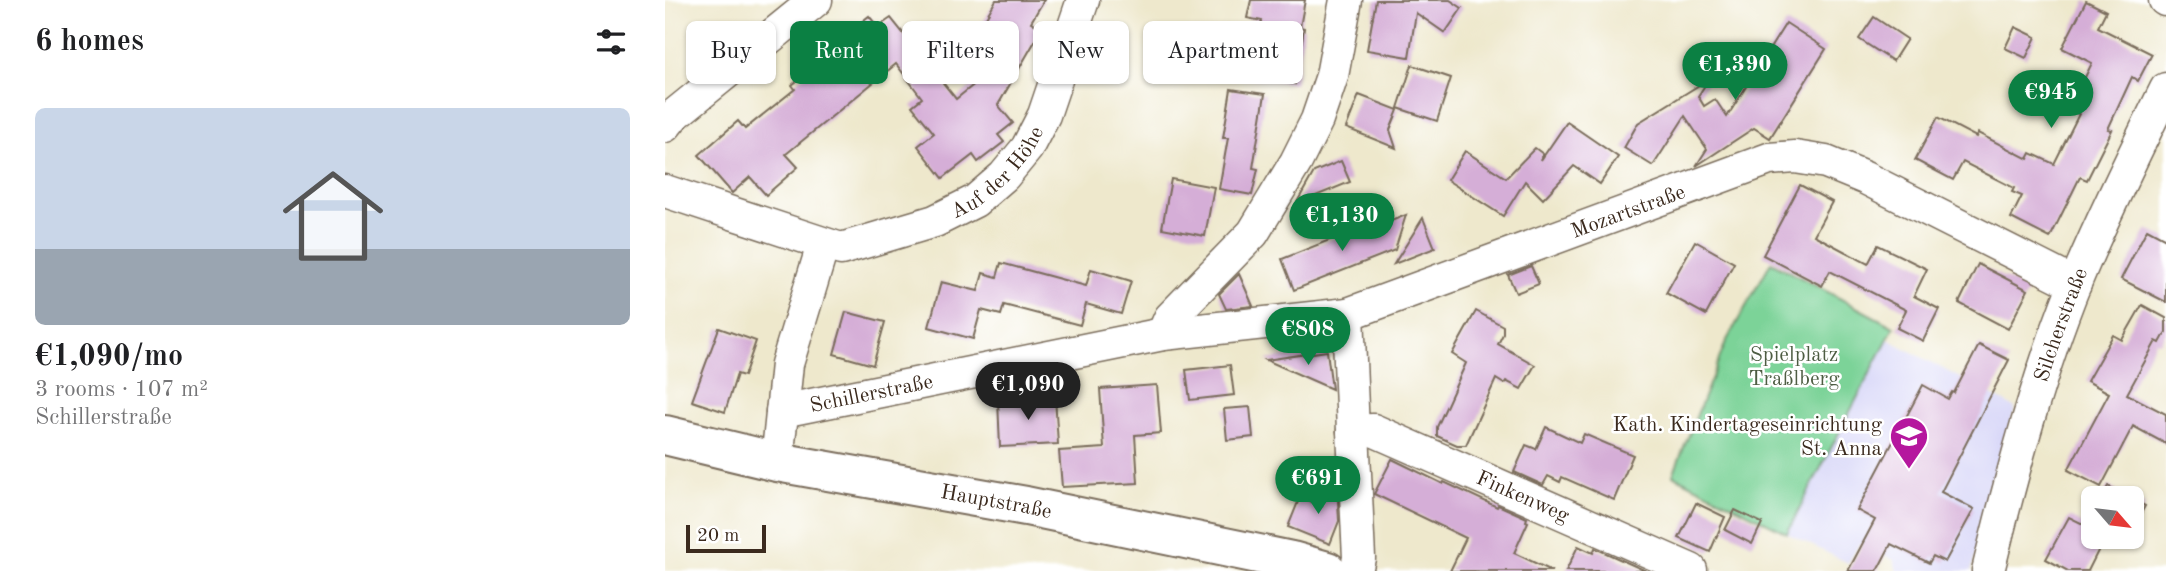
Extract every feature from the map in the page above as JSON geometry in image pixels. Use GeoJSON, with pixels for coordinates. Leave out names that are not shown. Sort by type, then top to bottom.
{"type":"FeatureCollection","features":[{"type":"Feature","properties":{"kind":"street"},"geometry":{"type":"LineString","coordinates":[[665,126],[673,116],[817,0]]}},
{"type":"Feature","properties":{"kind":"street","name":"Auf der Höhe"},"geometry":{"type":"LineString","coordinates":[[665,191],[841,249],[936,221],[975,201],[1004,176],[1027,148],[1044,115],[1083,0]]}},
{"type":"Feature","properties":{"kind":"street"},"geometry":{"type":"LineString","coordinates":[[1163,334],[1170,318],[1252,233],[1296,162],[1317,120],[1332,76],[1346,0]]}},
{"type":"Feature","properties":{"kind":"street","name":"Silcherstraße"},"geometry":{"type":"LineString","coordinates":[[1989,571],[2008,492],[2046,366],[2075,284],[2166,89]]}},
{"type":"Feature","properties":{"kind":"street","name":"Mozartstraße"},"geometry":{"type":"LineString","coordinates":[[1163,334],[1349,314],[1769,159],[1795,157],[1826,162],[1865,178],[2075,284]]}},
{"type":"Feature","properties":{"kind":"street"},"geometry":{"type":"LineString","coordinates":[[782,411],[787,363],[823,245]]}},
{"type":"Feature","properties":{"kind":"street"},"geometry":{"type":"LineString","coordinates":[[1349,314],[1359,558],[1356,571]]}},
{"type":"Feature","properties":{"kind":"street","name":"Schillerstraße"},"geometry":{"type":"LineString","coordinates":[[778,462],[782,411],[1163,334]]}},
{"type":"Feature","properties":{"kind":"street","name":"Finkenweg"},"geometry":{"type":"LineString","coordinates":[[1353,431],[1373,430],[1691,570]]}},
{"type":"Feature","properties":{"kind":"street","name":"Hauptstraße"},"geometry":{"type":"LineString","coordinates":[[665,435],[778,462],[1026,506],[1292,561],[1327,571]]}},
{"type":"Feature","properties":{"kind":"shaded area","name":"Kath. Kindertageseinrichtung St. Anna"},"geometry":{"type":"Polygon","coordinates":[[[1888,339],[2015,408],[1971,571],[1897,571],[1894,560],[1860,543],[1848,563],[1787,533],[1888,339]]]}},
{"type":"Feature","properties":{"kind":"green space","name":"Spielplatz Traßlberg"},"geometry":{"type":"Polygon","coordinates":[[[1771,262],[1894,327],[1787,533],[1673,475],[1726,342],[1771,262]]]}},
{"type":"Feature","properties":{"kind":"building"},"geometry":{"type":"Polygon","coordinates":[[[996,0],[1044,0],[1031,22],[1033,45],[1019,69],[1019,21],[984,21],[996,0]]]}},
{"type":"Feature","properties":{"kind":"building"},"geometry":{"type":"Polygon","coordinates":[[[1251,0],[1305,0],[1301,21],[1262,21],[1247,18],[1251,0]]]}},
{"type":"Feature","properties":{"kind":"building"},"geometry":{"type":"Polygon","coordinates":[[[1376,0],[1450,0],[1462,8],[1445,33],[1416,13],[1409,57],[1367,50],[1376,0]]]}},
{"type":"Feature","properties":{"kind":"building"},"geometry":{"type":"Polygon","coordinates":[[[2086,1],[2106,11],[2098,27],[2152,54],[2138,81],[2132,77],[2108,129],[2112,130],[2087,180],[2080,177],[2050,238],[2011,218],[2022,196],[2012,192],[2014,188],[1963,162],[1953,180],[1915,160],[1938,117],[1976,137],[1978,133],[2028,159],[2031,153],[2054,164],[2079,114],[2069,110],[2092,63],[2062,48],[2086,1]]]}},
{"type":"Feature","properties":{"kind":"building"},"geometry":{"type":"Polygon","coordinates":[[[1874,17],[1907,39],[1893,61],[1859,39],[1874,17]]]}},
{"type":"Feature","properties":{"kind":"building"},"geometry":{"type":"Polygon","coordinates":[[[891,18],[902,32],[902,72],[896,64],[888,71],[887,21],[891,18]]]}},
{"type":"Feature","properties":{"kind":"building"},"geometry":{"type":"Polygon","coordinates":[[[1786,23],[1826,49],[1770,138],[1754,128],[1696,166],[1707,149],[1685,116],[1653,166],[1624,148],[1638,123],[1709,79],[1698,96],[1704,106],[1715,99],[1727,117],[1786,23]]]}},
{"type":"Feature","properties":{"kind":"building"},"geometry":{"type":"Polygon","coordinates":[[[2015,27],[2036,37],[2026,58],[2005,48],[2015,27]]]}},
{"type":"Feature","properties":{"kind":"building"},"geometry":{"type":"Polygon","coordinates":[[[1412,65],[1451,78],[1437,121],[1398,108],[1412,65]]]}},
{"type":"Feature","properties":{"kind":"building"},"geometry":{"type":"Polygon","coordinates":[[[872,84],[786,154],[798,167],[766,195],[750,177],[732,193],[699,155],[738,121],[745,129],[795,89],[792,85],[872,84]]]}},
{"type":"Feature","properties":{"kind":"building"},"geometry":{"type":"Polygon","coordinates":[[[911,84],[944,84],[956,99],[975,84],[1010,84],[998,105],[1013,123],[998,135],[1004,142],[978,162],[973,155],[943,178],[918,146],[934,133],[912,106],[922,98],[911,84]]]}},
{"type":"Feature","properties":{"kind":"building"},"geometry":{"type":"Polygon","coordinates":[[[1231,89],[1265,94],[1253,168],[1258,169],[1252,195],[1219,189],[1228,138],[1223,138],[1231,89]]]}},
{"type":"Feature","properties":{"kind":"building"},"geometry":{"type":"Polygon","coordinates":[[[1359,95],[1398,110],[1390,130],[1396,148],[1346,128],[1359,95]]]}},
{"type":"Feature","properties":{"kind":"building"},"geometry":{"type":"Polygon","coordinates":[[[1567,122],[1618,157],[1600,184],[1574,166],[1543,199],[1525,181],[1503,216],[1447,180],[1465,151],[1506,178],[1535,148],[1543,154],[1541,160],[1567,122]]]}},
{"type":"Feature","properties":{"kind":"building"},"geometry":{"type":"Polygon","coordinates":[[[1341,161],[1350,182],[1296,204],[1314,172],[1341,161]]]}},
{"type":"Feature","properties":{"kind":"building"},"geometry":{"type":"Polygon","coordinates":[[[1171,179],[1214,187],[1205,236],[1162,228],[1171,179]]]}},
{"type":"Feature","properties":{"kind":"building"},"geometry":{"type":"Polygon","coordinates":[[[1800,185],[1832,202],[1814,235],[1868,264],[1878,245],[1927,269],[1914,296],[1939,309],[1923,341],[1897,328],[1906,310],[1830,271],[1822,286],[1763,255],[1800,185]]]}},
{"type":"Feature","properties":{"kind":"building"},"geometry":{"type":"Polygon","coordinates":[[[1406,215],[1395,250],[1294,290],[1282,259],[1357,229],[1359,234],[1406,215]]]}},
{"type":"Feature","properties":{"kind":"building"},"geometry":{"type":"Polygon","coordinates":[[[1423,218],[1435,248],[1394,264],[1423,218]]]}},
{"type":"Feature","properties":{"kind":"building"},"geometry":{"type":"Polygon","coordinates":[[[2147,229],[2166,239],[2166,302],[2121,279],[2147,229]]]}},
{"type":"Feature","properties":{"kind":"building"},"geometry":{"type":"Polygon","coordinates":[[[1695,241],[1734,263],[1706,315],[1666,293],[1695,241]]]}},
{"type":"Feature","properties":{"kind":"building"},"geometry":{"type":"Polygon","coordinates":[[[1001,263],[1086,286],[1091,269],[1131,281],[1121,314],[1086,304],[1080,325],[1004,305],[1001,315],[981,310],[973,339],[929,327],[941,282],[978,291],[983,273],[997,277],[1001,263]]]}},
{"type":"Feature","properties":{"kind":"building"},"geometry":{"type":"Polygon","coordinates":[[[1978,264],[2028,290],[2008,329],[1959,303],[1978,264]]]}},
{"type":"Feature","properties":{"kind":"building"},"geometry":{"type":"Polygon","coordinates":[[[1531,266],[1539,284],[1516,293],[1508,275],[1531,266]]]}},
{"type":"Feature","properties":{"kind":"building"},"geometry":{"type":"Polygon","coordinates":[[[1239,274],[1253,306],[1226,309],[1219,294],[1239,274]]]}},
{"type":"Feature","properties":{"kind":"building"},"geometry":{"type":"Polygon","coordinates":[[[2142,305],[2166,318],[2166,332],[2160,343],[2156,341],[2127,394],[2166,414],[2166,444],[2133,426],[2102,486],[2099,486],[2068,470],[2109,393],[2087,381],[2113,335],[2122,340],[2142,305]]]}},
{"type":"Feature","properties":{"kind":"building"},"geometry":{"type":"Polygon","coordinates":[[[1476,311],[1503,326],[1503,334],[1498,344],[1535,365],[1521,389],[1496,379],[1466,445],[1457,445],[1437,436],[1437,427],[1466,363],[1452,354],[1476,311]]]}},
{"type":"Feature","properties":{"kind":"building"},"geometry":{"type":"Polygon","coordinates":[[[846,312],[885,322],[873,365],[834,354],[846,312]]]}},
{"type":"Feature","properties":{"kind":"building"},"geometry":{"type":"Polygon","coordinates":[[[719,328],[756,341],[744,376],[737,374],[725,412],[692,401],[719,328]]]}},
{"type":"Feature","properties":{"kind":"building"},"geometry":{"type":"Polygon","coordinates":[[[1979,345],[2009,360],[1941,492],[1974,509],[1945,562],[1933,556],[1929,563],[1891,544],[1877,571],[1848,571],[1875,520],[1857,510],[1923,385],[1948,399],[1952,392],[1954,393],[1979,345]]]}},
{"type":"Feature","properties":{"kind":"building"},"geometry":{"type":"Polygon","coordinates":[[[1327,351],[1332,389],[1266,360],[1327,351]]]}},
{"type":"Feature","properties":{"kind":"building"},"geometry":{"type":"Polygon","coordinates":[[[1230,365],[1234,395],[1190,400],[1186,370],[1230,365]]]}},
{"type":"Feature","properties":{"kind":"building"},"geometry":{"type":"Polygon","coordinates":[[[1157,385],[1161,433],[1135,435],[1138,483],[1062,487],[1059,451],[1104,448],[1100,389],[1157,385]]]}},
{"type":"Feature","properties":{"kind":"building"},"geometry":{"type":"Polygon","coordinates":[[[1055,397],[1058,444],[1000,447],[998,400],[1055,397]]]}},
{"type":"Feature","properties":{"kind":"building"},"geometry":{"type":"Polygon","coordinates":[[[1250,407],[1253,437],[1227,440],[1224,409],[1250,407]]]}},
{"type":"Feature","properties":{"kind":"building"},"geometry":{"type":"Polygon","coordinates":[[[1546,427],[1580,443],[1584,434],[1633,455],[1614,500],[1562,477],[1560,482],[1548,476],[1543,485],[1514,472],[1526,445],[1536,449],[1546,427]]]}},
{"type":"Feature","properties":{"kind":"building"},"geometry":{"type":"Polygon","coordinates":[[[1392,459],[1443,484],[1444,482],[1527,518],[1528,522],[1514,553],[1552,571],[1450,571],[1466,538],[1374,494],[1392,459]]]}},
{"type":"Feature","properties":{"kind":"building"},"geometry":{"type":"Polygon","coordinates":[[[1337,484],[1339,521],[1330,544],[1288,527],[1300,497],[1322,506],[1319,488],[1337,484]]]}},
{"type":"Feature","properties":{"kind":"building"},"geometry":{"type":"Polygon","coordinates":[[[1696,503],[1725,517],[1710,552],[1679,538],[1696,503]]]}},
{"type":"Feature","properties":{"kind":"building"},"geometry":{"type":"Polygon","coordinates":[[[1735,510],[1762,523],[1752,544],[1725,530],[1735,510]]]}},
{"type":"Feature","properties":{"kind":"building"},"geometry":{"type":"Polygon","coordinates":[[[2069,517],[2081,523],[2081,550],[2098,550],[2088,571],[2068,571],[2046,559],[2069,517]]]}},
{"type":"Feature","properties":{"kind":"building"},"geometry":{"type":"Polygon","coordinates":[[[1578,546],[1593,553],[1595,548],[1646,571],[1566,571],[1578,546]]]}},
{"type":"Feature","properties":{"kind":"place","name":"Kath. Kindertageseinrichtung St. Anna"},"geometry":{"type":"Point","coordinates":[1909,470]}}]}
